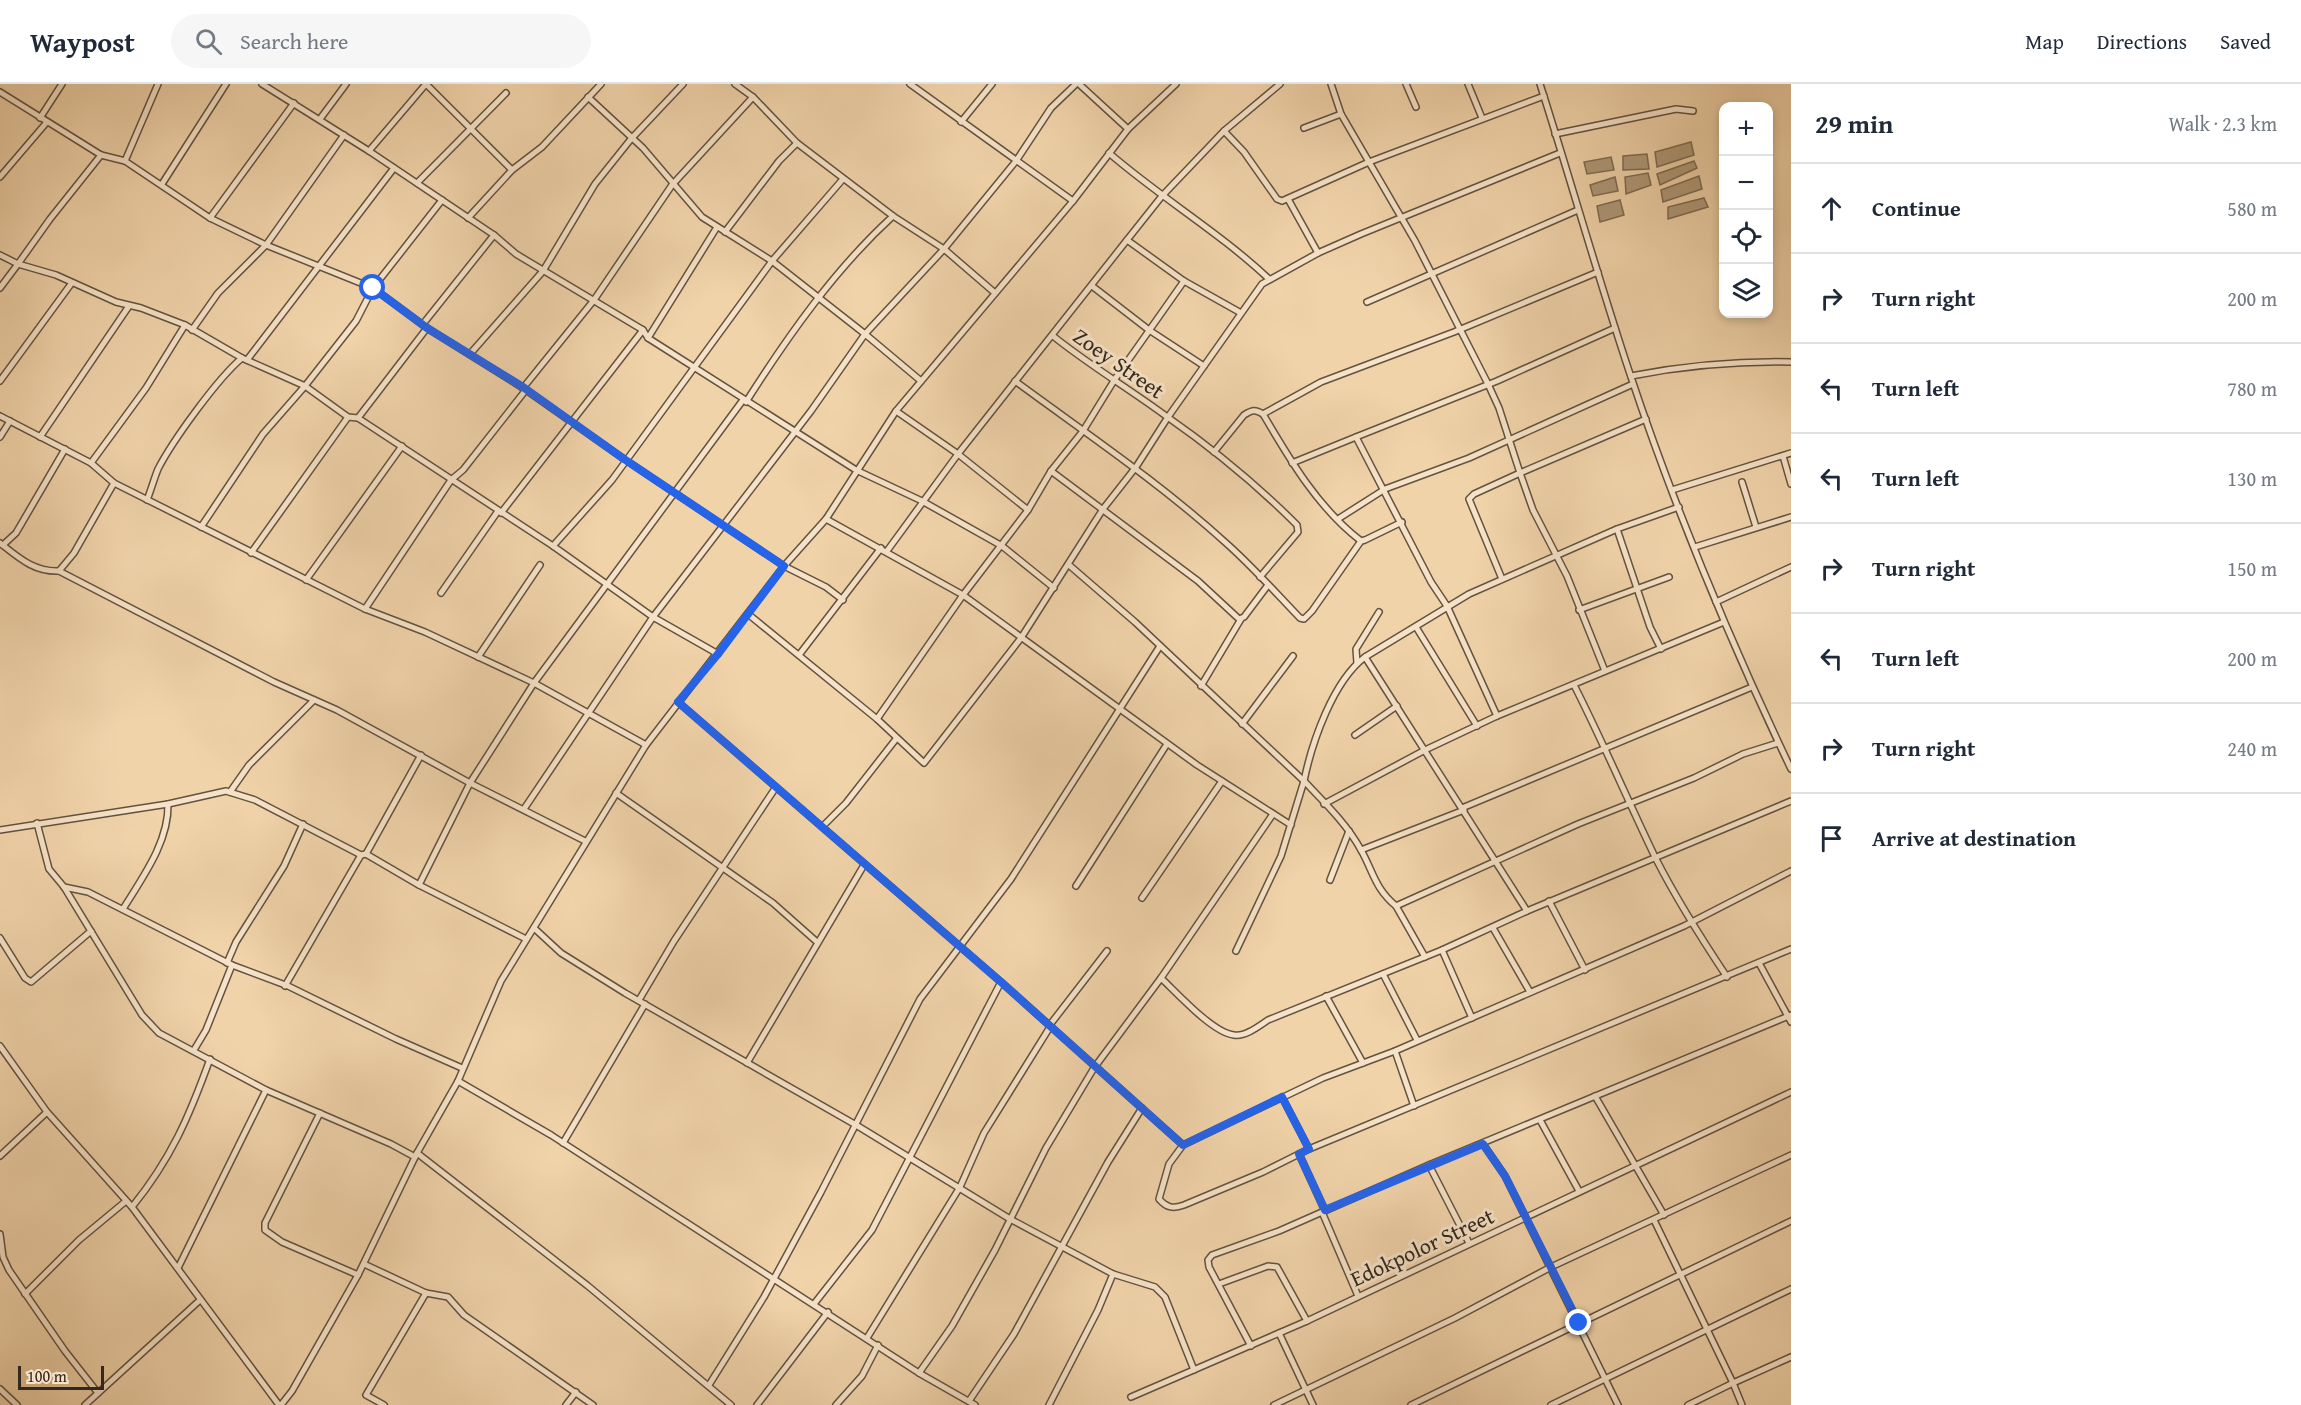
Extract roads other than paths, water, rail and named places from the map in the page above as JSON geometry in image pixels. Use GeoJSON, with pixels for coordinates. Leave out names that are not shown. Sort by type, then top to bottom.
{"type":"FeatureCollection","features":[{"type":"Feature","properties":{"kind":"street"},"geometry":{"type":"LineString","coordinates":[[40,118],[62,84]]}},
{"type":"Feature","properties":{"kind":"street"},"geometry":{"type":"LineString","coordinates":[[125,161],[158,84]]}},
{"type":"Feature","properties":{"kind":"street"},"geometry":{"type":"LineString","coordinates":[[162,184],[226,84]]}},
{"type":"Feature","properties":{"kind":"street"},"geometry":{"type":"LineString","coordinates":[[261,84],[270,86],[494,235],[543,271],[643,330],[648,338],[793,432],[856,470],[922,501],[1002,546],[1054,588]]}},
{"type":"Feature","properties":{"kind":"street"},"geometry":{"type":"LineString","coordinates":[[320,119],[346,84]]}},
{"type":"Feature","properties":{"kind":"street"},"geometry":{"type":"LineString","coordinates":[[369,151],[426,84],[512,170]]}},
{"type":"Feature","properties":{"kind":"street"},"geometry":{"type":"LineString","coordinates":[[468,218],[512,170],[542,147],[601,84]]}},
{"type":"Feature","properties":{"kind":"street"},"geometry":{"type":"LineString","coordinates":[[470,354],[543,271],[595,184],[631,139],[683,84]]}},
{"type":"Feature","properties":{"kind":"street"},"geometry":{"type":"LineString","coordinates":[[736,84],[753,97],[797,143],[892,216],[944,249],[994,293]]}},
{"type":"Feature","properties":{"kind":"street"},"geometry":{"type":"LineString","coordinates":[[912,84],[961,122],[1073,201]]}},
{"type":"Feature","properties":{"kind":"street"},"geometry":{"type":"LineString","coordinates":[[961,122],[992,84]]}},
{"type":"Feature","properties":{"kind":"street"},"geometry":{"type":"LineString","coordinates":[[524,810],[653,617],[865,334],[944,249],[1016,161],[1051,108],[1078,84],[1128,129]]}},
{"type":"Feature","properties":{"kind":"street"},"geometry":{"type":"LineString","coordinates":[[0,1046],[46,1112],[132,1208],[280,1405],[292,1391],[364,1264],[416,1155],[458,1080],[493,998],[585,841],[646,745],[784,566],[826,519],[896,411],[1073,201],[1128,129],[1176,84]]}},
{"type":"Feature","properties":{"kind":"street"},"geometry":{"type":"LineString","coordinates":[[799,655],[1162,196],[1224,131],[1280,84]]}},
{"type":"Feature","properties":{"kind":"street"},"geometry":{"type":"LineString","coordinates":[[1406,84],[1416,107]]}},
{"type":"Feature","properties":{"kind":"street"},"geometry":{"type":"LineString","coordinates":[[1468,84],[1482,118]]}},
{"type":"Feature","properties":{"kind":"street"},"geometry":{"type":"LineString","coordinates":[[1540,84],[1633,384],[1724,622],[1791,769]]}},
{"type":"Feature","properties":{"kind":"street"},"geometry":{"type":"LineString","coordinates":[[1334,85],[1341,114],[1402,218],[1488,384],[1499,408],[1507,440],[1533,510],[1556,554],[1605,671]]}},
{"type":"Feature","properties":{"kind":"street"},"geometry":{"type":"LineString","coordinates":[[0,92],[101,155],[125,161],[210,218],[266,246],[373,288],[425,326],[524,389],[784,566],[826,587],[843,600]]}},
{"type":"Feature","properties":{"kind":"street"},"geometry":{"type":"LineString","coordinates":[[417,183],[506,93]]}},
{"type":"Feature","properties":{"kind":"street"},"geometry":{"type":"LineString","coordinates":[[1224,131],[1244,152],[1277,200],[1288,199],[1369,162],[1544,96]]}},
{"type":"Feature","properties":{"kind":"street"},"geometry":{"type":"LineString","coordinates":[[588,97],[643,148],[702,218],[772,261],[921,381]]}},
{"type":"Feature","properties":{"kind":"street"},"geometry":{"type":"LineString","coordinates":[[365,609],[451,480],[463,470],[594,300],[672,184],[753,97]]}},
{"type":"Feature","properties":{"kind":"street"},"geometry":{"type":"LineString","coordinates":[[210,218],[294,103]]}},
{"type":"Feature","properties":{"kind":"street"},"geometry":{"type":"LineString","coordinates":[[1555,134],[1676,109],[1693,111]]}},
{"type":"Feature","properties":{"kind":"street"},"geometry":{"type":"LineString","coordinates":[[1304,128],[1341,114]]}},
{"type":"Feature","properties":{"kind":"street"},"geometry":{"type":"LineString","coordinates":[[0,177],[47,123]]}},
{"type":"Feature","properties":{"kind":"street"},"geometry":{"type":"LineString","coordinates":[[192,330],[218,293],[266,246],[344,135]]}},
{"type":"Feature","properties":{"kind":"street"},"geometry":{"type":"LineString","coordinates":[[725,232],[773,169],[797,143]]}},
{"type":"Feature","properties":{"kind":"street"},"geometry":{"type":"LineString","coordinates":[[1109,153],[1162,196],[1188,212],[1238,250],[1269,279]]}},
{"type":"Feature","properties":{"kind":"street"},"geometry":{"type":"LineString","coordinates":[[748,614],[877,719],[924,763],[1021,638],[1103,509],[1136,467],[1168,417],[1262,284],[1318,253],[1560,153]]}},
{"type":"Feature","properties":{"kind":"street"},"geometry":{"type":"LineString","coordinates":[[0,288],[50,219],[101,155]]}},
{"type":"Feature","properties":{"kind":"street"},"geometry":{"type":"LineString","coordinates":[[147,500],[158,470],[228,370],[245,359],[394,168]]}},
{"type":"Feature","properties":{"kind":"street"},"geometry":{"type":"LineString","coordinates":[[553,546],[612,480],[624,459],[772,261],[843,179]]}},
{"type":"Feature","properties":{"kind":"street"},"geometry":{"type":"LineString","coordinates":[[1288,199],[1318,253]]}},
{"type":"Feature","properties":{"kind":"street"},"geometry":{"type":"LineString","coordinates":[[201,527],[263,434],[305,386],[356,321],[373,288],[442,200]]}},
{"type":"Feature","properties":{"kind":"street"},"geometry":{"type":"LineString","coordinates":[[1367,302],[1430,272],[1578,210]]}},
{"type":"Feature","properties":{"kind":"street"},"geometry":{"type":"LineString","coordinates":[[419,885],[470,783],[534,683],[745,401],[783,343],[861,245],[892,216]]}},
{"type":"Feature","properties":{"kind":"street"},"geometry":{"type":"LineString","coordinates":[[648,338],[717,227]]}},
{"type":"Feature","properties":{"kind":"street"},"geometry":{"type":"LineString","coordinates":[[358,417],[494,235]]}},
{"type":"Feature","properties":{"kind":"street"},"geometry":{"type":"LineString","coordinates":[[1127,240],[1184,281],[1240,313]]}},
{"type":"Feature","properties":{"kind":"street"},"geometry":{"type":"LineString","coordinates":[[0,255],[18,264],[56,275],[71,284],[185,325],[245,359],[305,386],[348,417],[358,417],[553,546],[653,617],[718,654]]}},
{"type":"Feature","properties":{"kind":"street"},"geometry":{"type":"LineString","coordinates":[[1263,414],[1321,382],[1459,330],[1598,272]]}},
{"type":"Feature","properties":{"kind":"street"},"geometry":{"type":"LineString","coordinates":[[877,719],[963,595],[1028,510],[1052,471],[1083,431],[1114,379],[1184,281]]}},
{"type":"Feature","properties":{"kind":"street"},"geometry":{"type":"LineString","coordinates":[[0,381],[71,284]]}},
{"type":"Feature","properties":{"kind":"street"},"geometry":{"type":"LineString","coordinates":[[1092,286],[1149,330],[1204,366]]}},
{"type":"Feature","properties":{"kind":"street"},"geometry":{"type":"LineString","coordinates":[[40,437],[129,306]]}},
{"type":"Feature","properties":{"kind":"street"},"geometry":{"type":"LineString","coordinates":[[91,463],[146,388],[185,325]]}},
{"type":"Feature","properties":{"kind":"street"},"geometry":{"type":"LineString","coordinates":[[1292,463],[1488,384],[1615,328]]}},
{"type":"Feature","properties":{"kind":"street"},"geometry":{"type":"LineString","coordinates":[[441,592],[500,512],[643,330]]}},
{"type":"Feature","properties":{"kind":"street","name":"Zoey Street"},"geometry":{"type":"LineString","coordinates":[[1053,336],[1091,367],[1114,379],[1214,452],[1297,525],[1298,532],[1260,577]]}},
{"type":"Feature","properties":{"kind":"street"},"geometry":{"type":"LineString","coordinates":[[1631,376],[1663,370],[1731,363],[1791,362]]}},
{"type":"Feature","properties":{"kind":"street"},"geometry":{"type":"LineString","coordinates":[[1015,381],[1136,467],[1228,544],[1300,618],[1304,619],[1361,541],[1402,522]]}},
{"type":"Feature","properties":{"kind":"street"},"geometry":{"type":"LineString","coordinates":[[1338,519],[1384,489],[1469,458],[1633,384]]}},
{"type":"Feature","properties":{"kind":"street"},"geometry":{"type":"LineString","coordinates":[[1214,452],[1244,415],[1251,410],[1263,414],[1306,485],[1361,541]]}},
{"type":"Feature","properties":{"kind":"street"},"geometry":{"type":"LineString","coordinates":[[896,411],[957,454],[1028,510]]}},
{"type":"Feature","properties":{"kind":"street"},"geometry":{"type":"LineString","coordinates":[[0,416],[91,463],[114,483],[251,553],[365,609],[425,632],[534,683],[646,745]]}},
{"type":"Feature","properties":{"kind":"street"},"geometry":{"type":"LineString","coordinates":[[251,553],[348,417]]}},
{"type":"Feature","properties":{"kind":"street"},"geometry":{"type":"LineString","coordinates":[[1502,579],[1468,499],[1520,473],[1646,419]]}},
{"type":"Feature","properties":{"kind":"street"},"geometry":{"type":"LineString","coordinates":[[0,437],[10,421]]}},
{"type":"Feature","properties":{"kind":"street"},"geometry":{"type":"LineString","coordinates":[[1356,437],[1402,522],[1431,582],[1447,606],[1497,716]]}},
{"type":"Feature","properties":{"kind":"street"},"geometry":{"type":"LineString","coordinates":[[306,580],[402,446]]}},
{"type":"Feature","properties":{"kind":"street"},"geometry":{"type":"LineString","coordinates":[[65,449],[16,533],[1,544],[26,563],[45,571],[59,571],[585,841]]}},
{"type":"Feature","properties":{"kind":"street"},"geometry":{"type":"LineString","coordinates":[[1672,490],[1791,453]]}},
{"type":"Feature","properties":{"kind":"street"},"geometry":{"type":"LineString","coordinates":[[1783,456],[1791,484]]}},
{"type":"Feature","properties":{"kind":"street"},"geometry":{"type":"LineString","coordinates":[[1052,471],[1198,581],[1241,619]]}},
{"type":"Feature","properties":{"kind":"street"},"geometry":{"type":"LineString","coordinates":[[1742,482],[1756,527]]}},
{"type":"Feature","properties":{"kind":"street"},"geometry":{"type":"LineString","coordinates":[[59,571],[74,553],[114,483]]}},
{"type":"Feature","properties":{"kind":"street"},"geometry":{"type":"LineString","coordinates":[[1236,951],[1267,887],[1291,825],[1310,754],[1320,728],[1345,677],[1357,663],[1447,606],[1502,579],[1617,529],[1679,507]]}},
{"type":"Feature","properties":{"kind":"street"},"geometry":{"type":"LineString","coordinates":[[1695,547],[1791,517]]}},
{"type":"Feature","properties":{"kind":"street"},"geometry":{"type":"LineString","coordinates":[[826,519],[884,549],[963,595],[1167,744],[1291,825]]}},
{"type":"Feature","properties":{"kind":"street"},"geometry":{"type":"LineString","coordinates":[[1617,529],[1661,649]]}},
{"type":"Feature","properties":{"kind":"street"},"geometry":{"type":"LineString","coordinates":[[478,657],[540,565]]}},
{"type":"Feature","properties":{"kind":"street"},"geometry":{"type":"LineString","coordinates":[[1069,565],[1160,646],[1304,781],[1349,831],[1361,850],[1371,876],[1396,906],[1425,957]]}},
{"type":"Feature","properties":{"kind":"street"},"geometry":{"type":"LineString","coordinates":[[1716,602],[1791,567]]}},
{"type":"Feature","properties":{"kind":"street"},"geometry":{"type":"LineString","coordinates":[[1579,610],[1669,577]]}},
{"type":"Feature","properties":{"kind":"street"},"geometry":{"type":"LineString","coordinates":[[1201,686],[1241,619],[1268,585]]}},
{"type":"Feature","properties":{"kind":"street"},"geometry":{"type":"LineString","coordinates":[[1357,663],[1356,648],[1379,612]]}},
{"type":"Feature","properties":{"kind":"street"},"geometry":{"type":"LineString","coordinates":[[1324,804],[1425,750],[1497,716],[1724,622]]}},
{"type":"Feature","properties":{"kind":"street"},"geometry":{"type":"LineString","coordinates":[[1416,627],[1477,726]]}},
{"type":"Feature","properties":{"kind":"street"},"geometry":{"type":"LineString","coordinates":[[709,1386],[772,1279],[856,1125],[920,999],[1011,879],[1160,646]]}},
{"type":"Feature","properties":{"kind":"street"},"geometry":{"type":"LineString","coordinates":[[1242,724],[1293,656]]}},
{"type":"Feature","properties":{"kind":"street"},"geometry":{"type":"LineString","coordinates":[[1365,657],[1497,860],[1527,911]]}},
{"type":"Feature","properties":{"kind":"street"},"geometry":{"type":"LineString","coordinates":[[1574,685],[1607,749],[1656,859],[1691,922],[1727,977]]}},
{"type":"Feature","properties":{"kind":"street"},"geometry":{"type":"LineString","coordinates":[[1361,850],[1752,687]]}},
{"type":"Feature","properties":{"kind":"street"},"geometry":{"type":"LineString","coordinates":[[230,792],[249,765],[314,700]]}},
{"type":"Feature","properties":{"kind":"street"},"geometry":{"type":"LineString","coordinates":[[678,702],[1001,982],[1094,1068],[1183,1145]]}},
{"type":"Feature","properties":{"kind":"street"},"geometry":{"type":"LineString","coordinates":[[1355,735],[1397,706]]}},
{"type":"Feature","properties":{"kind":"street"},"geometry":{"type":"LineString","coordinates":[[822,827],[846,803],[896,738]]}},
{"type":"Feature","properties":{"kind":"street"},"geometry":{"type":"LineString","coordinates":[[1396,906],[1630,802],[1694,778],[1743,754],[1778,743]]}},
{"type":"Feature","properties":{"kind":"street"},"geometry":{"type":"LineString","coordinates":[[1076,886],[1167,744]]}},
{"type":"Feature","properties":{"kind":"street"},"geometry":{"type":"LineString","coordinates":[[285,986],[421,755]]}},
{"type":"Feature","properties":{"kind":"street"},"geometry":{"type":"LineString","coordinates":[[1142,898],[1222,782]]}},
{"type":"Feature","properties":{"kind":"street"},"geometry":{"type":"LineString","coordinates":[[639,1000],[723,866],[776,787]]}},
{"type":"Feature","properties":{"kind":"street"},"geometry":{"type":"LineString","coordinates":[[0,830],[168,804],[225,791],[230,792],[255,800],[526,939]]}},
{"type":"Feature","properties":{"kind":"street"},"geometry":{"type":"LineString","coordinates":[[616,793],[773,903],[817,942]]}},
{"type":"Feature","properties":{"kind":"street"},"geometry":{"type":"LineString","coordinates":[[1161,978],[1221,1030],[1234,1036],[1326,996],[1442,950],[1549,901],[1656,859],[1791,801]]}},
{"type":"Feature","properties":{"kind":"street"},"geometry":{"type":"LineString","coordinates":[[123,909],[152,861],[164,833],[168,820],[168,804]]}},
{"type":"Feature","properties":{"kind":"street"},"geometry":{"type":"LineString","coordinates":[[919,1373],[952,1326],[1046,1148],[1094,1068],[1161,978],[1273,814]]}},
{"type":"Feature","properties":{"kind":"street"},"geometry":{"type":"LineString","coordinates":[[37,823],[49,869],[64,887],[151,1027],[267,1090],[416,1155],[588,1286],[731,1405]]}},
{"type":"Feature","properties":{"kind":"street"},"geometry":{"type":"LineString","coordinates":[[194,1050],[206,1030],[236,942],[284,866],[303,824]]}},
{"type":"Feature","properties":{"kind":"street"},"geometry":{"type":"LineString","coordinates":[[1330,880],[1349,831]]}},
{"type":"Feature","properties":{"kind":"street"},"geometry":{"type":"LineString","coordinates":[[747,1063],[864,865]]}},
{"type":"Feature","properties":{"kind":"street"},"geometry":{"type":"LineString","coordinates":[[1791,871],[1691,922],[1585,970],[1282,1097],[1183,1145],[1168,1164],[1159,1199],[1166,1206],[1175,1208],[1184,1205],[1309,1149],[1791,949]]}},
{"type":"Feature","properties":{"kind":"street"},"geometry":{"type":"LineString","coordinates":[[64,887],[88,892],[230,964],[285,986],[462,1068]]}},
{"type":"Feature","properties":{"kind":"street"},"geometry":{"type":"LineString","coordinates":[[1549,901],[1585,970]]}},
{"type":"Feature","properties":{"kind":"street"},"geometry":{"type":"LineString","coordinates":[[534,928],[561,953],[856,1125],[1010,1219],[1063,1245],[1113,1274],[1155,1287],[1165,1298],[1194,1370]]}},
{"type":"Feature","properties":{"kind":"street"},"geometry":{"type":"LineString","coordinates":[[1493,928],[1530,992]]}},
{"type":"Feature","properties":{"kind":"street"},"geometry":{"type":"LineString","coordinates":[[0,938],[25,978],[31,981],[91,931]]}},
{"type":"Feature","properties":{"kind":"street"},"geometry":{"type":"LineString","coordinates":[[1442,950],[1472,1018]]}},
{"type":"Feature","properties":{"kind":"street"},"geometry":{"type":"LineString","coordinates":[[867,1338],[960,1187],[984,1134],[1050,1027],[1107,951]]}},
{"type":"Feature","properties":{"kind":"street"},"geometry":{"type":"LineString","coordinates":[[1251,1346],[1209,1267],[1208,1260],[1212,1255],[1279,1231],[1595,1095],[1790,1018],[1759,963]]}},
{"type":"Feature","properties":{"kind":"street"},"geometry":{"type":"LineString","coordinates":[[1383,974],[1417,1040]]}},
{"type":"Feature","properties":{"kind":"street"},"geometry":{"type":"LineString","coordinates":[[814,1305],[872,1230],[908,1156],[1001,982]]}},
{"type":"Feature","properties":{"kind":"street"},"geometry":{"type":"LineString","coordinates":[[1326,996],[1363,1063]]}},
{"type":"Feature","properties":{"kind":"street"},"geometry":{"type":"LineString","coordinates":[[563,1143],[645,1004]]}},
{"type":"Feature","properties":{"kind":"street"},"geometry":{"type":"LineString","coordinates":[[1395,1050],[1414,1106]]}},
{"type":"Feature","properties":{"kind":"street"},"geometry":{"type":"LineString","coordinates":[[132,1208],[158,1176],[172,1151],[210,1059]]}},
{"type":"Feature","properties":{"kind":"street"},"geometry":{"type":"LineString","coordinates":[[458,1080],[563,1143],[772,1279],[828,1312],[919,1373],[975,1405]]}},
{"type":"Feature","properties":{"kind":"street"},"geometry":{"type":"LineString","coordinates":[[178,1268],[267,1090]]}},
{"type":"Feature","properties":{"kind":"street","name":"Edokpolor Street"},"geometry":{"type":"LineString","coordinates":[[1131,1397],[1307,1321],[1636,1163],[1791,1092]]}},
{"type":"Feature","properties":{"kind":"street"},"geometry":{"type":"LineString","coordinates":[[1595,1095],[1664,1215]]}},
{"type":"Feature","properties":{"kind":"street"},"geometry":{"type":"LineString","coordinates":[[1282,1097],[1309,1149]]}},
{"type":"Feature","properties":{"kind":"street"},"geometry":{"type":"LineString","coordinates":[[969,1401],[1014,1334],[1108,1162],[1142,1108]]}},
{"type":"Feature","properties":{"kind":"street"},"geometry":{"type":"LineString","coordinates":[[0,1156],[46,1112]]}},
{"type":"Feature","properties":{"kind":"street"},"geometry":{"type":"LineString","coordinates":[[320,1113],[265,1222],[265,1230],[282,1242],[358,1275]]}},
{"type":"Feature","properties":{"kind":"street"},"geometry":{"type":"LineString","coordinates":[[1540,1120],[1579,1191]]}},
{"type":"Feature","properties":{"kind":"street"},"geometry":{"type":"LineString","coordinates":[[1483,1144],[1498,1163],[1618,1405]]}},
{"type":"Feature","properties":{"kind":"street"},"geometry":{"type":"LineString","coordinates":[[1299,1154],[1358,1296]]}},
{"type":"Feature","properties":{"kind":"street"},"geometry":{"type":"LineString","coordinates":[[1274,1405],[1455,1318],[1551,1267],[1791,1155]]}},
{"type":"Feature","properties":{"kind":"street"},"geometry":{"type":"LineString","coordinates":[[1429,1165],[1469,1243]]}},
{"type":"Feature","properties":{"kind":"street"},"geometry":{"type":"LineString","coordinates":[[25,1294],[79,1240],[126,1201]]}},
{"type":"Feature","properties":{"kind":"street"},"geometry":{"type":"LineString","coordinates":[[1654,1220],[1682,1274],[1742,1405]]}},
{"type":"Feature","properties":{"kind":"street"},"geometry":{"type":"LineString","coordinates":[[1411,1405],[1791,1221]]}},
{"type":"Feature","properties":{"kind":"street"},"geometry":{"type":"LineString","coordinates":[[0,1234],[3,1257],[25,1294],[65,1352],[98,1393]]}},
{"type":"Feature","properties":{"kind":"street"},"geometry":{"type":"LineString","coordinates":[[364,1264],[426,1293],[448,1298],[464,1315],[593,1405]]}},
{"type":"Feature","properties":{"kind":"street"},"geometry":{"type":"LineString","coordinates":[[1219,1284],[1268,1266],[1278,1267],[1307,1321]]}},
{"type":"Feature","properties":{"kind":"street"},"geometry":{"type":"LineString","coordinates":[[1049,1405],[1098,1310],[1113,1274]]}},
{"type":"Feature","properties":{"kind":"street"},"geometry":{"type":"LineString","coordinates":[[1551,1405],[1791,1289]]}},
{"type":"Feature","properties":{"kind":"street"},"geometry":{"type":"LineString","coordinates":[[384,1405],[366,1395],[405,1333],[426,1293]]}},
{"type":"Feature","properties":{"kind":"street"},"geometry":{"type":"LineString","coordinates":[[86,1405],[200,1300]]}},
{"type":"Feature","properties":{"kind":"street"},"geometry":{"type":"LineString","coordinates":[[757,1405],[828,1312]]}},
{"type":"Feature","properties":{"kind":"street"},"geometry":{"type":"LineString","coordinates":[[1279,1333],[1313,1405]]}},
{"type":"Feature","properties":{"kind":"street"},"geometry":{"type":"LineString","coordinates":[[836,1405],[862,1376],[878,1345]]}},
{"type":"Feature","properties":{"kind":"street"},"geometry":{"type":"LineString","coordinates":[[1688,1405],[1791,1357]]}},
{"type":"Feature","properties":{"kind":"street"},"geometry":{"type":"LineString","coordinates":[[0,1389],[17,1405]]}},
{"type":"Feature","properties":{"kind":"street"},"geometry":{"type":"LineString","coordinates":[[566,1405],[576,1392]]}}]}
